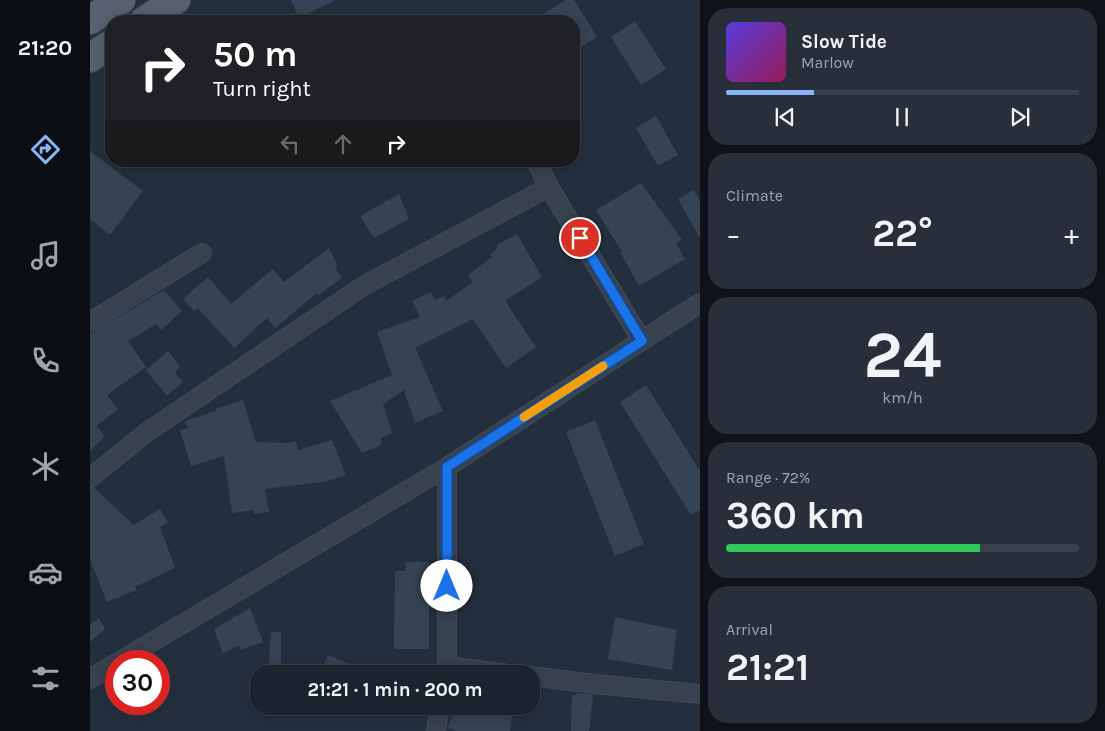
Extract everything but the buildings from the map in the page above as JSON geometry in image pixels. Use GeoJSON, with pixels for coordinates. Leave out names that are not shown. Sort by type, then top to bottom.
{"type":"FeatureCollection","features":[{"type":"Feature","properties":{"kind":"main road"},"geometry":{"type":"LineString","coordinates":[[90,20],[121,0]]}},
{"type":"Feature","properties":{"kind":"main road"},"geometry":{"type":"LineString","coordinates":[[153,15],[176,0]]}},
{"type":"Feature","properties":{"kind":"main road"},"geometry":{"type":"LineString","coordinates":[[90,58],[105,48]]}},
{"type":"Feature","properties":{"kind":"street"},"geometry":{"type":"LineString","coordinates":[[539,167],[549,187],[642,341]]}},
{"type":"Feature","properties":{"kind":"street"},"geometry":{"type":"LineString","coordinates":[[90,478],[147,432],[364,285],[549,187]]}},
{"type":"Feature","properties":{"kind":"street"},"geometry":{"type":"LineString","coordinates":[[90,322],[202,254]]}},
{"type":"Feature","properties":{"kind":"street"},"geometry":{"type":"LineString","coordinates":[[139,650],[447,467],[700,303]]}},
{"type":"Feature","properties":{"kind":"street"},"geometry":{"type":"LineString","coordinates":[[447,467],[447,665]]}},
{"type":"Feature","properties":{"kind":"street"},"geometry":{"type":"LineString","coordinates":[[90,679],[105,670]]}},
{"type":"Feature","properties":{"kind":"street"},"geometry":{"type":"LineString","coordinates":[[540,677],[700,694]]}},
{"type":"Feature","properties":{"kind":"street"},"geometry":{"type":"LineString","coordinates":[[436,731],[439,715]]}},
{"type":"Feature","properties":{"kind":"slow traffic"},"geometry":{"type":"LineString","coordinates":[[524,417],[603,366]]}},
{"type":"Feature","properties":{"kind":"route"},"geometry":{"type":"LineString","coordinates":[[447,586],[447,467],[642,341],[580,238]]}}]}
